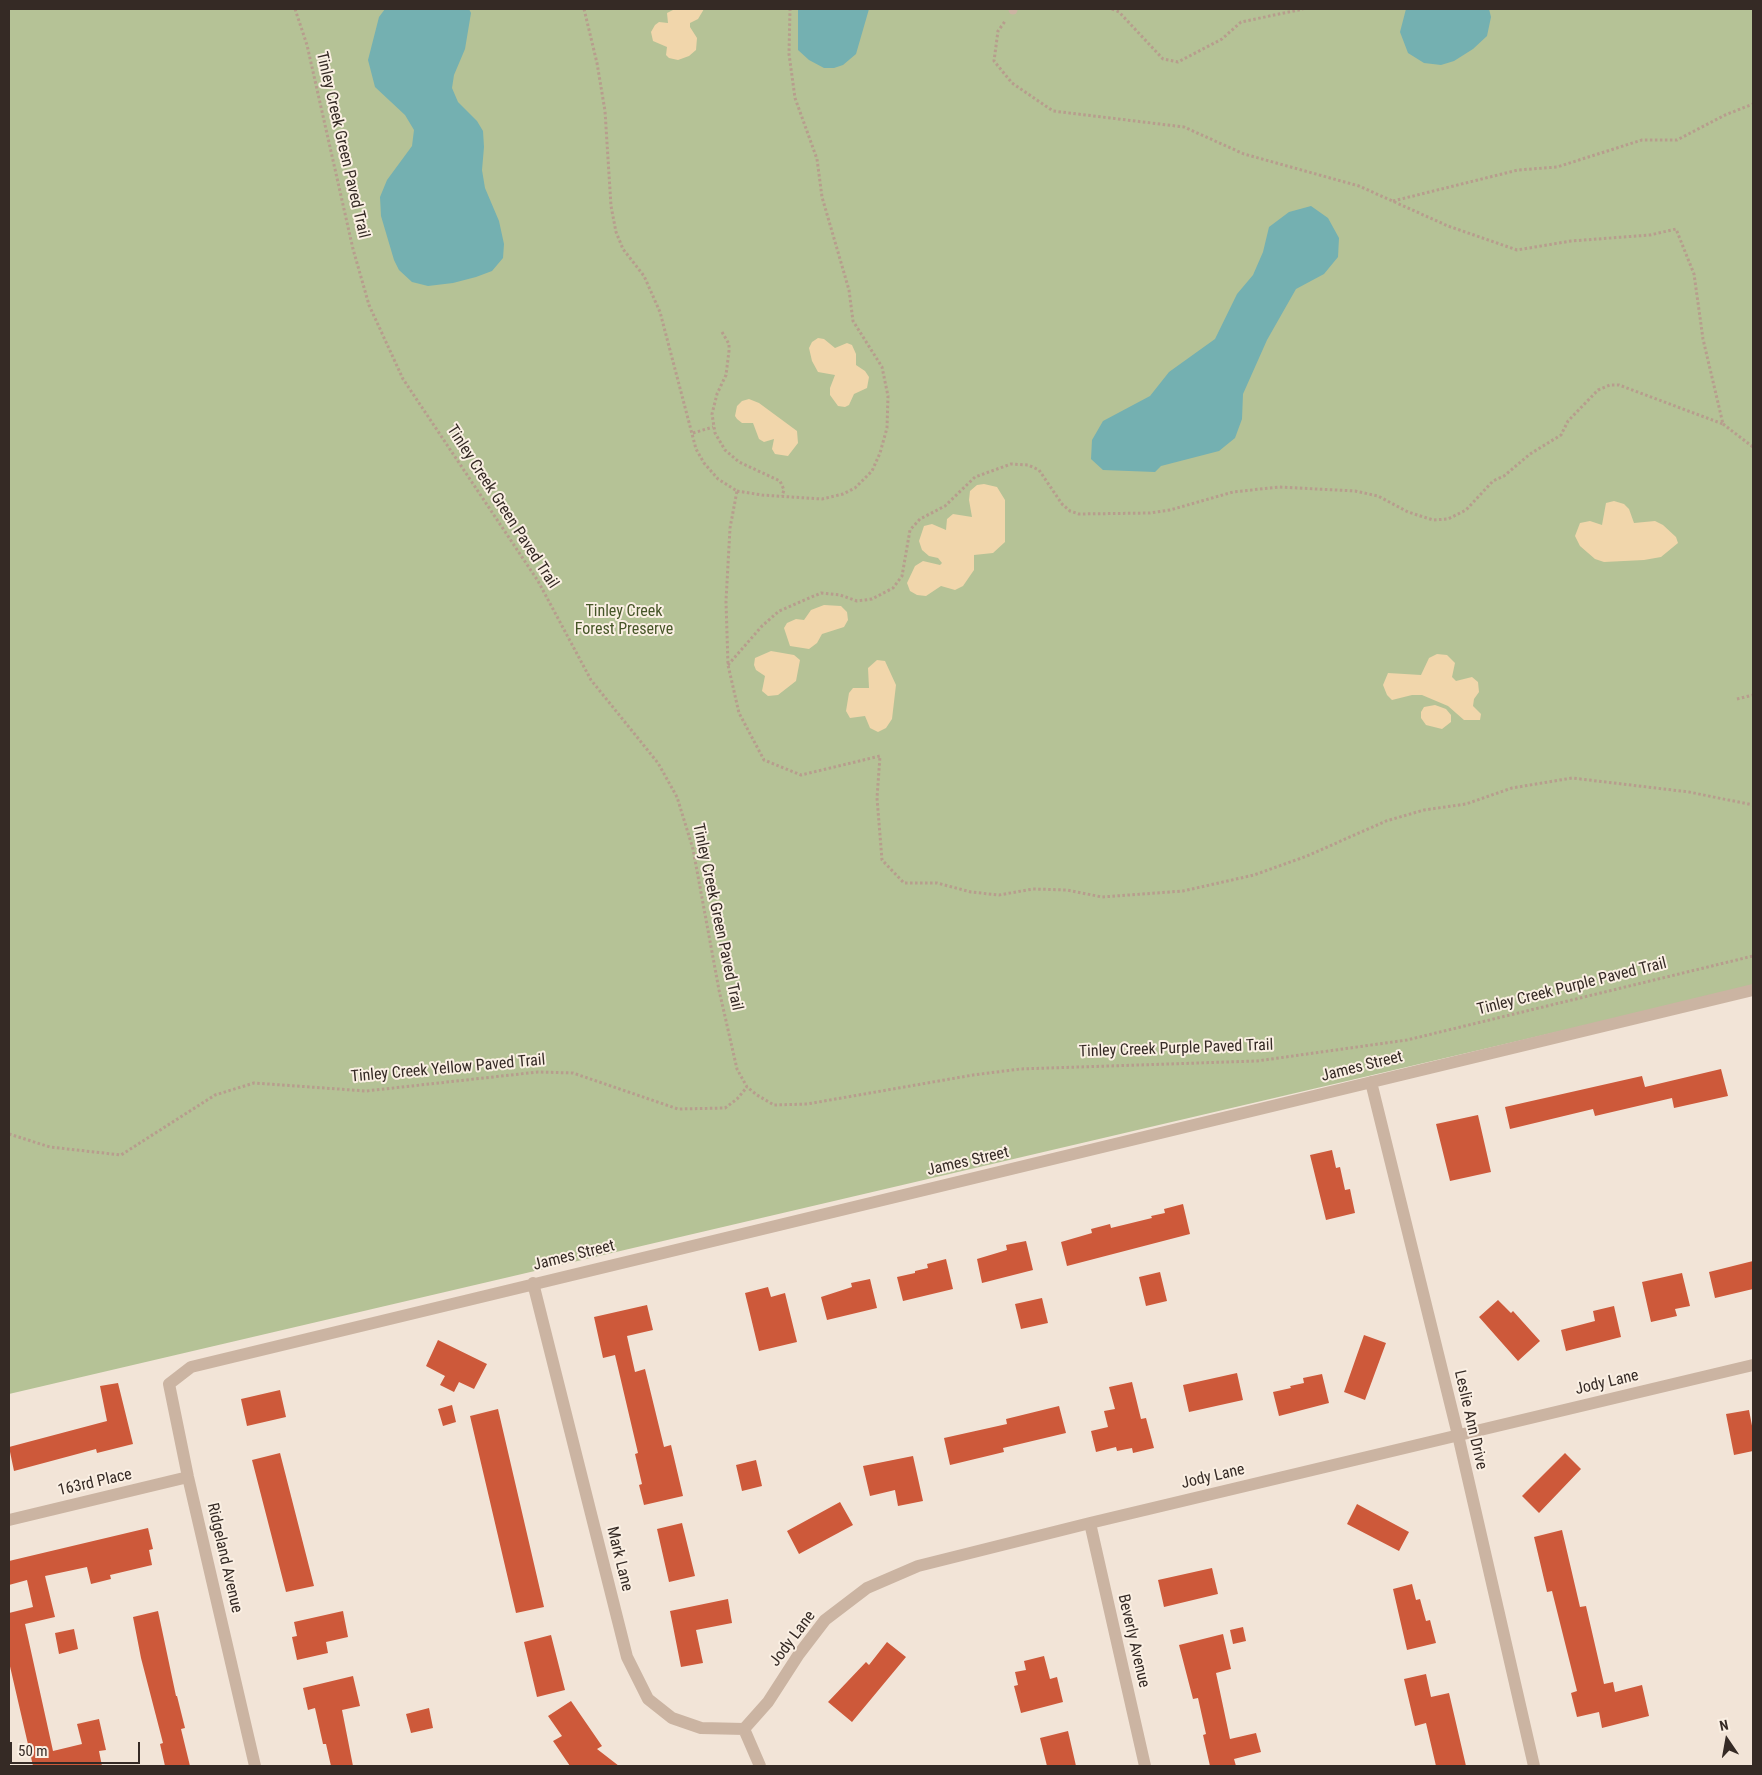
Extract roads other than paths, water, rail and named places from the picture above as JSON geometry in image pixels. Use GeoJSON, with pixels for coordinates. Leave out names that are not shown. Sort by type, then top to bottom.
{"type":"FeatureCollection","features":[{"type":"Feature","properties":{"kind":"street","name":"James Street"},"geometry":{"type":"LineString","coordinates":[[191,1367],[1753,990]]}},
{"type":"Feature","properties":{"kind":"street","name":"Leslie Ann Drive"},"geometry":{"type":"LineString","coordinates":[[1370,1082],[1458,1435],[1534,1766]]}},
{"type":"Feature","properties":{"kind":"street","name":"Mark Lane"},"geometry":{"type":"LineString","coordinates":[[533,1283],[627,1657],[648,1698],[672,1718],[701,1728],[744,1729]]}},
{"type":"Feature","properties":{"kind":"street","name":"Jody Lane"},"geometry":{"type":"LineString","coordinates":[[744,1729],[768,1702],[799,1654],[825,1620],[867,1588],[918,1566],[1090,1523],[1753,1365]]}},
{"type":"Feature","properties":{"kind":"street","name":"Ridgeland Avenue"},"geometry":{"type":"LineString","coordinates":[[191,1367],[169,1384],[188,1477],[255,1766]]}},
{"type":"Feature","properties":{"kind":"street","name":"163rd Place"},"geometry":{"type":"LineString","coordinates":[[9,1520],[188,1477]]}},
{"type":"Feature","properties":{"kind":"street","name":"Beverly Avenue"},"geometry":{"type":"LineString","coordinates":[[1090,1523],[1145,1766]]}},
{"type":"Feature","properties":{"kind":"street"},"geometry":{"type":"LineString","coordinates":[[744,1729],[760,1766]]}},
{"type":"Feature","properties":{"kind":"water"},"geometry":{"type":"Polygon","coordinates":[[[385,9],[469,9],[471,13],[465,49],[454,75],[452,88],[458,102],[477,121],[483,131],[482,170],[485,188],[499,221],[504,244],[503,258],[492,271],[476,277],[453,283],[428,286],[412,282],[399,270],[394,260],[381,216],[380,197],[387,180],[412,146],[414,130],[405,115],[375,87],[368,60],[379,17],[385,9]]]}},
{"type":"Feature","properties":{"kind":"water"},"geometry":{"type":"Polygon","coordinates":[[[798,9],[869,9],[856,54],[843,65],[834,68],[824,68],[809,60],[798,50],[798,9]]]}},
{"type":"Feature","properties":{"kind":"water"},"geometry":{"type":"Polygon","coordinates":[[[1406,9],[1489,9],[1491,17],[1487,36],[1473,49],[1454,61],[1441,65],[1424,63],[1408,53],[1400,32],[1406,9]]]}},
{"type":"Feature","properties":{"kind":"water"},"geometry":{"type":"Polygon","coordinates":[[[1311,206],[1328,218],[1339,238],[1338,257],[1324,274],[1296,289],[1267,340],[1243,394],[1242,419],[1235,438],[1219,451],[1161,466],[1155,472],[1103,470],[1091,459],[1092,440],[1103,421],[1150,396],[1169,372],[1215,339],[1237,294],[1253,275],[1263,252],[1269,227],[1289,212],[1311,206]]]}},
{"type":"Feature","properties":{"kind":"park label","name":"Tinley Creek Forest Preserve"},"geometry":{"type":"Point","coordinates":[624,621]}}]}
